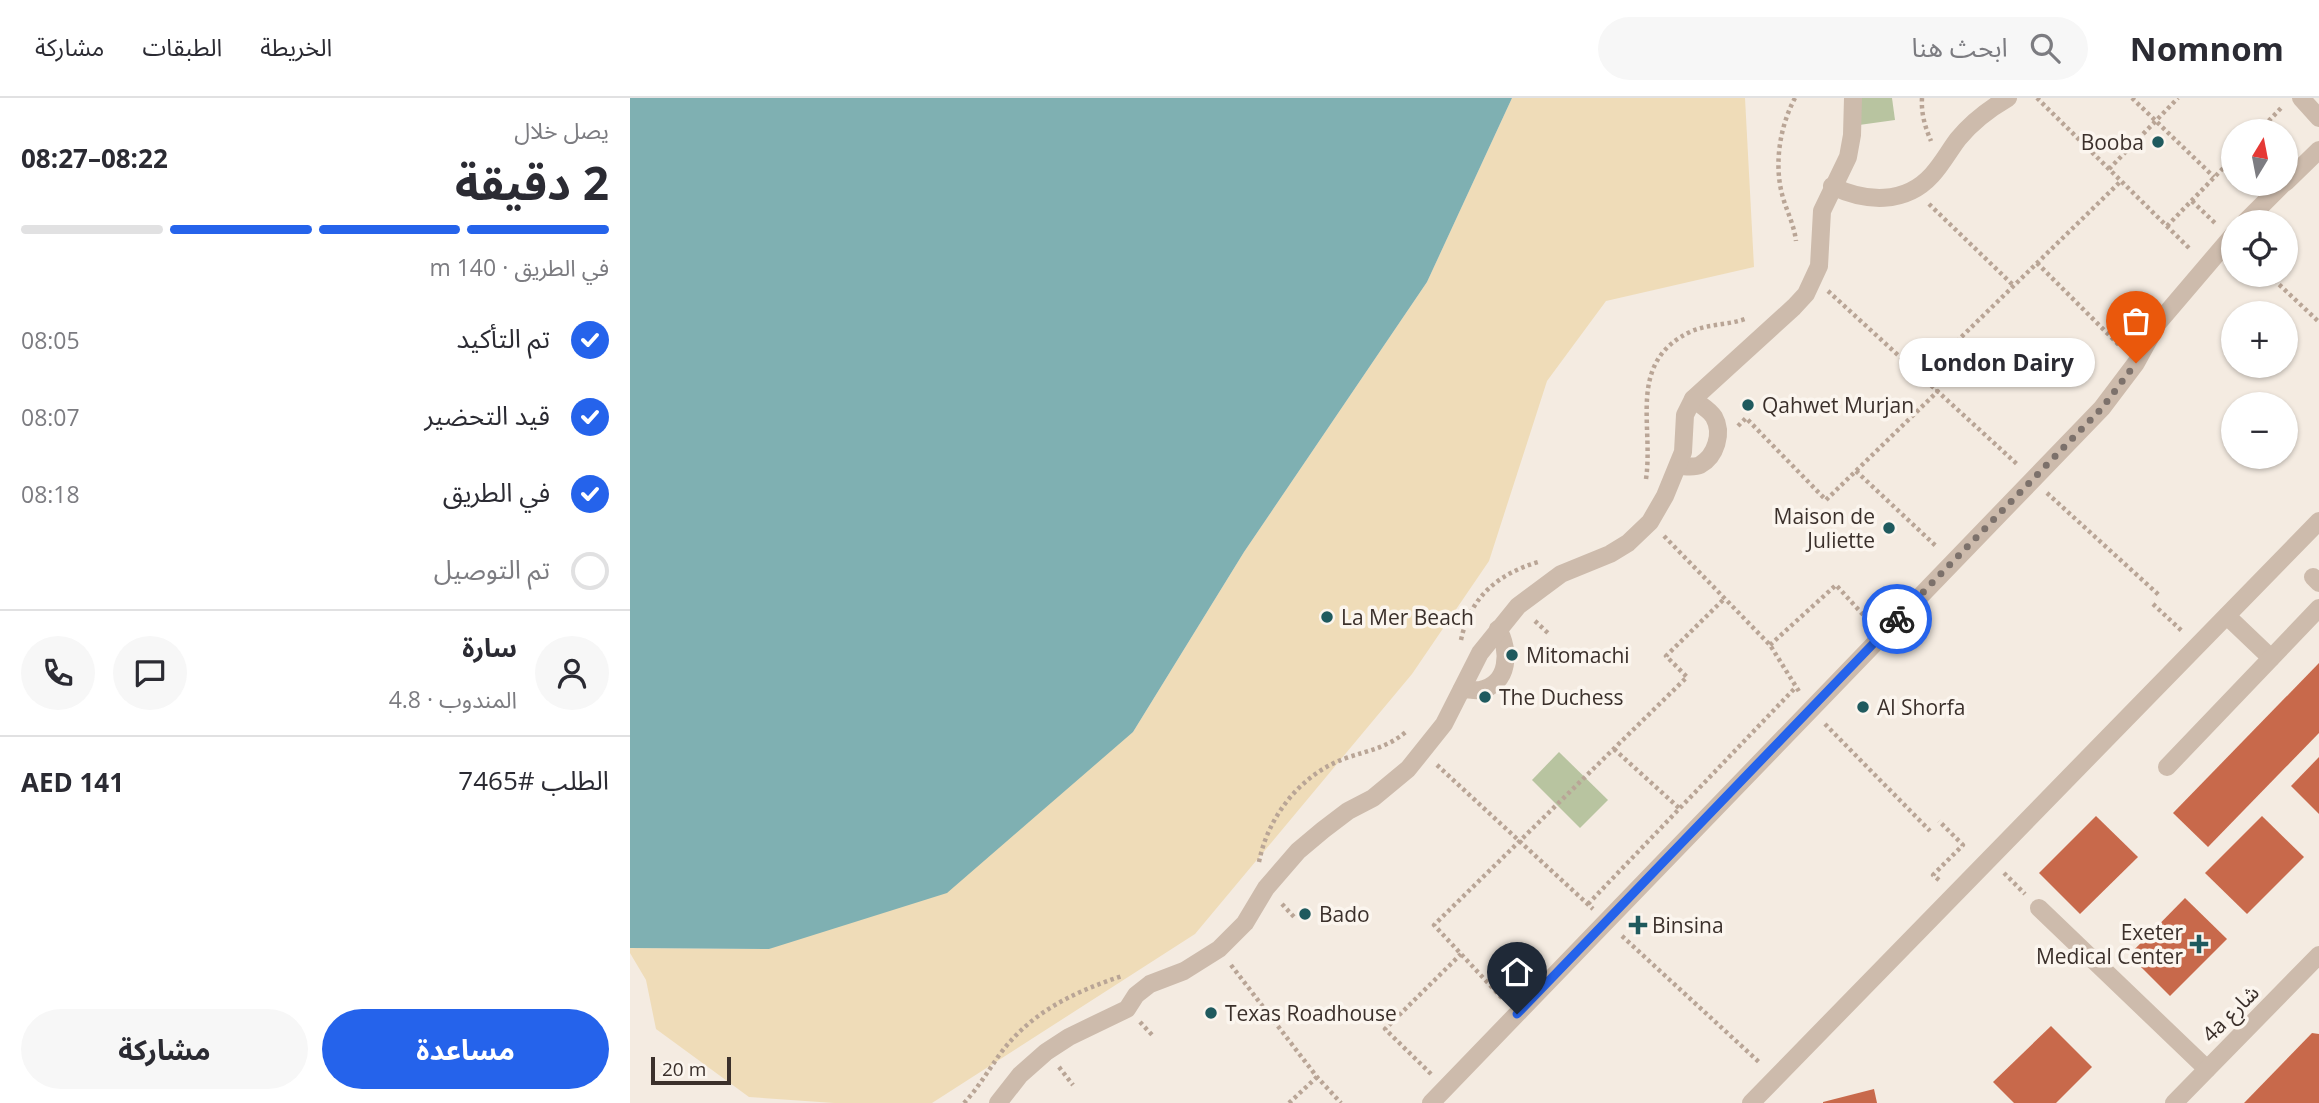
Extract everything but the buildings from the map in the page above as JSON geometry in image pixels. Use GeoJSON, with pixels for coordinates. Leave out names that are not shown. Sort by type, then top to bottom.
{"type":"FeatureCollection","features":[{"type":"Feature","properties":{"kind":"street"},"geometry":{"type":"LineString","coordinates":[[998,1103],[1020,1075],[1046,1052],[1069,1037],[1127,1009],[1136,995],[1150,984],[1184,971],[1219,949],[1245,923],[1266,888],[1298,851],[1322,830],[1382,791],[1408,769],[1444,724],[1480,653],[1518,606],[1573,568],[1610,554],[1628,543],[1650,522],[1678,466],[1685,439],[1685,415],[1693,400],[1794,307],[1815,279],[1820,259],[1822,211],[1847,156],[1852,135],[1853,98]]}},
{"type":"Feature","properties":{"kind":"street"},"geometry":{"type":"LineString","coordinates":[[1832,186],[1851,195],[1872,199],[1894,197],[1914,189],[1931,177],[1956,141],[1971,125],[2008,98]]}},
{"type":"Feature","properties":{"kind":"street"},"geometry":{"type":"LineString","coordinates":[[2301,98],[2319,118]]}},
{"type":"Feature","properties":{"kind":"street"},"geometry":{"type":"LineString","coordinates":[[2298,170],[2319,150]]}},
{"type":"Feature","properties":{"kind":"street"},"geometry":{"type":"LineString","coordinates":[[2257,210],[2271,196]]}},
{"type":"Feature","properties":{"kind":"street"},"geometry":{"type":"LineString","coordinates":[[1431,1103],[2102,408],[2136,363],[2158,323],[2221,249]]}},
{"type":"Feature","properties":{"kind":"street"},"geometry":{"type":"LineString","coordinates":[[1678,466],[1697,466],[1710,457],[1716,447],[1718,429],[1713,414],[1693,400]]}},
{"type":"Feature","properties":{"kind":"street"},"geometry":{"type":"LineString","coordinates":[[1751,1103],[2319,522]]}},
{"type":"Feature","properties":{"kind":"street"},"geometry":{"type":"LineString","coordinates":[[2167,767],[2319,608]]}},
{"type":"Feature","properties":{"kind":"street"},"geometry":{"type":"LineString","coordinates":[[2227,616],[2271,659]]}},
{"type":"Feature","properties":{"kind":"street"},"geometry":{"type":"LineString","coordinates":[[1462,689],[1479,690],[1494,684],[1502,675],[1507,657],[1506,642],[1498,629]]}},
{"type":"Feature","properties":{"kind":"street"},"geometry":{"type":"LineString","coordinates":[[2039,908],[2207,1069]]}},
{"type":"Feature","properties":{"kind":"street","name":"4a شارع"},"geometry":{"type":"LineString","coordinates":[[2174,1103],[2319,955]]}},
{"type":"Feature","properties":{"kind":"path"},"geometry":{"type":"LineString","coordinates":[[1795,98],[1783,128],[1779,162],[1782,193],[1793,222],[1796,248]]}},
{"type":"Feature","properties":{"kind":"path"},"geometry":{"type":"LineString","coordinates":[[1922,98],[1925,126],[1944,160]]}},
{"type":"Feature","properties":{"kind":"path"},"geometry":{"type":"LineString","coordinates":[[2037,98],[2207,265]]}},
{"type":"Feature","properties":{"kind":"path"},"geometry":{"type":"LineString","coordinates":[[2132,98],[2214,177]]}},
{"type":"Feature","properties":{"kind":"path"},"geometry":{"type":"LineString","coordinates":[[2109,169],[2178,98]]}},
{"type":"Feature","properties":{"kind":"path"},"geometry":{"type":"LineString","coordinates":[[2271,119],[2291,98]]}},
{"type":"Feature","properties":{"kind":"path"},"geometry":{"type":"LineString","coordinates":[[2167,226],[2221,170]]}},
{"type":"Feature","properties":{"kind":"path"},"geometry":{"type":"LineString","coordinates":[[1716,447],[1746,418],[1826,500],[1937,392],[1948,350],[2121,181]]}},
{"type":"Feature","properties":{"kind":"path"},"geometry":{"type":"LineString","coordinates":[[1914,189],[2014,286]]}},
{"type":"Feature","properties":{"kind":"path"},"geometry":{"type":"LineString","coordinates":[[2192,201],[2221,227]]}},
{"type":"Feature","properties":{"kind":"path"},"geometry":{"type":"LineString","coordinates":[[2037,263],[2136,363]]}},
{"type":"Feature","properties":{"kind":"path"},"geometry":{"type":"LineString","coordinates":[[1815,279],[2160,597]]}},
{"type":"Feature","properties":{"kind":"path"},"geometry":{"type":"LineString","coordinates":[[2282,287],[2319,322]]}},
{"type":"Feature","properties":{"kind":"path"},"geometry":{"type":"LineString","coordinates":[[1645,490],[1649,463],[1646,407],[1648,383],[1657,360],[1673,342],[1694,330],[1743,320],[1753,315]]}},
{"type":"Feature","properties":{"kind":"path"},"geometry":{"type":"LineString","coordinates":[[1856,471],[1953,561]]}},
{"type":"Feature","properties":{"kind":"path"},"geometry":{"type":"LineString","coordinates":[[1650,522],[1770,645],[1811,709],[1930,831]]}},
{"type":"Feature","properties":{"kind":"path"},"geometry":{"type":"LineString","coordinates":[[1460,643],[1465,623],[1480,596],[1504,575],[1545,560]]}},
{"type":"Feature","properties":{"kind":"path"},"geometry":{"type":"LineString","coordinates":[[1770,645],[1836,585],[1881,635]]}},
{"type":"Feature","properties":{"kind":"path"},"geometry":{"type":"LineString","coordinates":[[1517,1014],[1434,925],[1687,677],[1666,656],[1725,598]]}},
{"type":"Feature","properties":{"kind":"path"},"geometry":{"type":"LineString","coordinates":[[1588,904],[1796,687]]}},
{"type":"Feature","properties":{"kind":"path"},"geometry":{"type":"LineString","coordinates":[[1258,865],[1262,845],[1276,817],[1294,792],[1317,773],[1345,759],[1375,751],[1404,735],[1412,727]]}},
{"type":"Feature","properties":{"kind":"path"},"geometry":{"type":"LineString","coordinates":[[1614,749],[1679,808]]}},
{"type":"Feature","properties":{"kind":"path"},"geometry":{"type":"LineString","coordinates":[[2001,870],[2039,908]]}},
{"type":"Feature","properties":{"kind":"path"},"geometry":{"type":"LineString","coordinates":[[1219,949],[1317,1077],[1341,1103]]}},
{"type":"Feature","properties":{"kind":"path"},"geometry":{"type":"LineString","coordinates":[[1445,1088],[1385,1029],[1461,954]]}},
{"type":"Feature","properties":{"kind":"path"},"geometry":{"type":"LineString","coordinates":[[964,1103],[978,1088],[1012,1039],[1044,1011],[1086,988],[1130,973]]}},
{"type":"Feature","properties":{"kind":"path"},"geometry":{"type":"LineString","coordinates":[[1289,1103],[1317,1077]]}},
{"type":"Feature","properties":{"kind":"green space"},"geometry":{"type":"Polygon","coordinates":[[[1854,98],[1892,98],[1895,120],[1859,125],[1854,98]]]}},
{"type":"Feature","properties":{"kind":"green space"},"geometry":{"type":"Polygon","coordinates":[[[1559,752],[1608,800],[1580,828],[1532,780],[1559,752]]]}},
{"type":"Feature","properties":{"kind":"sand","name":"La Mer Beach"},"geometry":{"type":"Polygon","coordinates":[[[1512,98],[1745,98],[1754,267],[1606,301],[1547,381],[1489,561],[1412,674],[1195,934],[932,1103],[834,1103],[749,1097],[656,1029],[646,980],[630,953],[630,948],[769,949],[1133,732],[1244,552],[1427,282],[1512,98]]]}},
{"type":"Feature","properties":{"kind":"water"},"geometry":{"type":"Polygon","coordinates":[[[630,98],[1512,98],[1427,282],[1244,552],[1133,732],[947,893],[769,949],[630,948],[630,98]]]}},
{"type":"Feature","properties":{"kind":"way so far"},"geometry":{"type":"LineString","coordinates":[[1897,619],[2102,408],[2136,363]]}},
{"type":"Feature","properties":{"kind":"place","name":"Booba"},"geometry":{"type":"Point","coordinates":[2158,142]}},
{"type":"Feature","properties":{"kind":"place","name":"London Dairy"},"geometry":{"type":"Point","coordinates":[2136,363]}},
{"type":"Feature","properties":{"kind":"place","name":"Qahwet Murjan"},"geometry":{"type":"Point","coordinates":[1748,405]}},
{"type":"Feature","properties":{"kind":"place","name":"Maison de Juliette"},"geometry":{"type":"Point","coordinates":[1889,528]}},
{"type":"Feature","properties":{"kind":"place","name":"La Mer Beach"},"geometry":{"type":"Point","coordinates":[1327,617]}},
{"type":"Feature","properties":{"kind":"place","name":"Mitomachi"},"geometry":{"type":"Point","coordinates":[1512,655]}},
{"type":"Feature","properties":{"kind":"place","name":"The Duchess"},"geometry":{"type":"Point","coordinates":[1485,697]}},
{"type":"Feature","properties":{"kind":"place","name":"Al Shorfa"},"geometry":{"type":"Point","coordinates":[1863,707]}},
{"type":"Feature","properties":{"kind":"place","name":"Bado"},"geometry":{"type":"Point","coordinates":[1305,914]}},
{"type":"Feature","properties":{"kind":"place","name":"Binsina"},"geometry":{"type":"Point","coordinates":[1638,925]}},
{"type":"Feature","properties":{"kind":"place","name":"Exeter Medical Center"},"geometry":{"type":"Point","coordinates":[2199,944]}},
{"type":"Feature","properties":{"kind":"place","name":"Texas Roadhouse"},"geometry":{"type":"Point","coordinates":[1211,1013]}},
{"type":"Feature","properties":{"kind":"route"},"geometry":{"type":"LineString","coordinates":[[1517,1014],[1897,619]]}}]}
